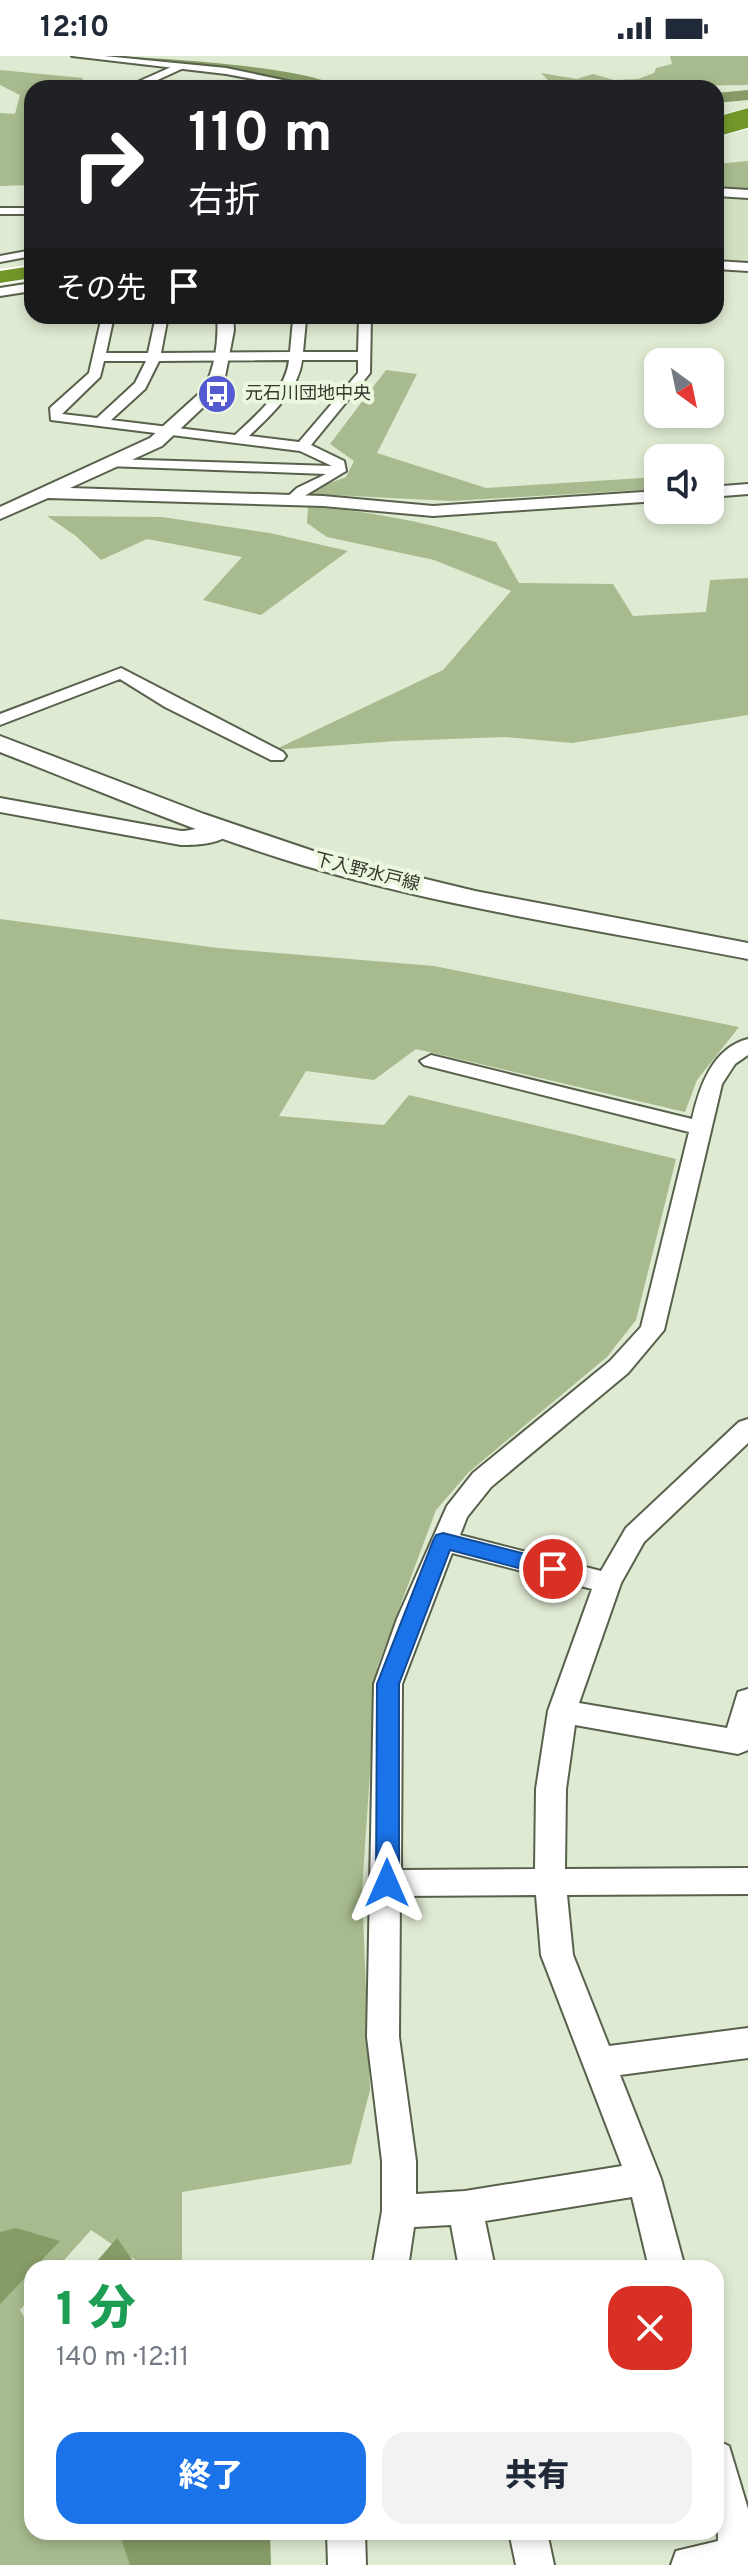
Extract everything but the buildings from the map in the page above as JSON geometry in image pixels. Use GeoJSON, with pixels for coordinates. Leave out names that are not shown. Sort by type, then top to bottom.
{"type":"FeatureCollection","features":[{"type":"Feature","properties":{"kind":"highway"},"geometry":{"type":"LineString","coordinates":[[724,118],[748,111]]}},
{"type":"Feature","properties":{"kind":"highway"},"geometry":{"type":"LineString","coordinates":[[724,126],[748,122]]}},
{"type":"Feature","properties":{"kind":"highway"},"geometry":{"type":"LineString","coordinates":[[0,271],[24,267]]}},
{"type":"Feature","properties":{"kind":"highway"},"geometry":{"type":"LineString","coordinates":[[0,277],[24,273]]}},
{"type":"Feature","properties":{"kind":"main road","name":"下入野水戸線"},"geometry":{"type":"LineString","coordinates":[[0,743],[223,830],[311,860],[435,891],[748,951]]}},
{"type":"Feature","properties":{"kind":"street"},"geometry":{"type":"LineString","coordinates":[[77,56],[182,66],[267,80]]}},
{"type":"Feature","properties":{"kind":"street"},"geometry":{"type":"LineString","coordinates":[[149,80],[182,66]]}},
{"type":"Feature","properties":{"kind":"street"},"geometry":{"type":"LineString","coordinates":[[724,121],[748,122]]}},
{"type":"Feature","properties":{"kind":"street"},"geometry":{"type":"LineString","coordinates":[[724,130],[748,122]]}},
{"type":"Feature","properties":{"kind":"street"},"geometry":{"type":"LineString","coordinates":[[724,192],[748,194]]}},
{"type":"Feature","properties":{"kind":"street"},"geometry":{"type":"LineString","coordinates":[[0,211],[24,211]]}},
{"type":"Feature","properties":{"kind":"street"},"geometry":{"type":"LineString","coordinates":[[0,259],[24,254]]}},
{"type":"Feature","properties":{"kind":"street"},"geometry":{"type":"LineString","coordinates":[[724,266],[748,267]]}},
{"type":"Feature","properties":{"kind":"street"},"geometry":{"type":"LineString","coordinates":[[0,292],[24,288]]}},
{"type":"Feature","properties":{"kind":"street"},"geometry":{"type":"LineString","coordinates":[[106,324],[90,381],[55,411],[56,417],[102,420],[302,447],[339,464],[339,471],[334,476],[303,488],[291,500]]}},
{"type":"Feature","properties":{"kind":"street"},"geometry":{"type":"LineString","coordinates":[[102,420],[143,386],[154,356],[160,324]]}},
{"type":"Feature","properties":{"kind":"street"},"geometry":{"type":"LineString","coordinates":[[0,514],[146,448],[169,430],[208,394],[219,374],[224,324]]}},
{"type":"Feature","properties":{"kind":"street"},"geometry":{"type":"LineString","coordinates":[[239,438],[269,410],[294,373],[299,324]]}},
{"type":"Feature","properties":{"kind":"street"},"geometry":{"type":"LineString","coordinates":[[302,447],[364,373],[365,324]]}},
{"type":"Feature","properties":{"kind":"street"},"geometry":{"type":"LineString","coordinates":[[99,357],[363,356]]}},
{"type":"Feature","properties":{"kind":"street"},"geometry":{"type":"LineString","coordinates":[[112,463],[339,471]]}},
{"type":"Feature","properties":{"kind":"street"},"geometry":{"type":"LineString","coordinates":[[724,491],[748,489]]}},
{"type":"Feature","properties":{"kind":"street"},"geometry":{"type":"LineString","coordinates":[[48,493],[291,500],[433,511],[644,497]]}},
{"type":"Feature","properties":{"kind":"street"},"geometry":{"type":"LineString","coordinates":[[0,720],[121,673],[171,703],[277,756]]}},
{"type":"Feature","properties":{"kind":"street"},"geometry":{"type":"LineString","coordinates":[[0,805],[181,838],[199,838],[223,830]]}},
{"type":"Feature","properties":{"kind":"street"},"geometry":{"type":"LineString","coordinates":[[391,2260],[399,2211],[399,2161],[383,2037],[388,1684],[456,1513],[482,1480],[619,1367],[652,1330],[711,1084],[741,1056]]}},
{"type":"Feature","properties":{"kind":"street"},"geometry":{"type":"LineString","coordinates":[[431,1061],[700,1128]]}},
{"type":"Feature","properties":{"kind":"street"},"geometry":{"type":"LineString","coordinates":[[665,2260],[644,2179],[557,1955],[550,1883],[551,1789],[562,1711],[608,1583],[635,1535],[748,1428]]}},
{"type":"Feature","properties":{"kind":"street"},"geometry":{"type":"LineString","coordinates":[[443,1541],[608,1583]]}},
{"type":"Feature","properties":{"kind":"street"},"geometry":{"type":"LineString","coordinates":[[562,1711],[738,1742],[748,1700]]}},
{"type":"Feature","properties":{"kind":"street"},"geometry":{"type":"LineString","coordinates":[[387,1883],[748,1881]]}},
{"type":"Feature","properties":{"kind":"street"},"geometry":{"type":"LineString","coordinates":[[601,2062],[748,2043]]}},
{"type":"Feature","properties":{"kind":"street"},"geometry":{"type":"LineString","coordinates":[[399,2211],[465,2208],[644,2179]]}},
{"type":"Feature","properties":{"kind":"street"},"geometry":{"type":"LineString","coordinates":[[465,2208],[475,2260]]}},
{"type":"Feature","properties":{"kind":"street"},"geometry":{"type":"LineString","coordinates":[[690,2565],[744,2556],[724,2487]]}},
{"type":"Feature","properties":{"kind":"street"},"geometry":{"type":"LineString","coordinates":[[346,2540],[347,2565]]}},
{"type":"Feature","properties":{"kind":"street"},"geometry":{"type":"LineString","coordinates":[[530,2540],[535,2565]]}},
{"type":"Feature","properties":{"kind":"shaded area"},"geometry":{"type":"Polygon","coordinates":[[[670,56],[748,56],[748,85],[724,85],[724,80],[614,80],[638,79],[654,73],[656,68],[672,64],[670,56]]]}},
{"type":"Feature","properties":{"kind":"shaded area"},"geometry":{"type":"Polygon","coordinates":[[[0,70],[83,78],[24,80],[24,185],[0,186],[0,113],[15,114],[20,95],[0,85],[0,70]]]}},
{"type":"Feature","properties":{"kind":"shaded area"},"geometry":{"type":"Polygon","coordinates":[[[541,73],[577,79],[593,74],[614,80],[548,80],[541,73]]]}},
{"type":"Feature","properties":{"kind":"shaded area"},"geometry":{"type":"Polygon","coordinates":[[[748,161],[748,191],[724,189],[724,163],[748,161]]]}},
{"type":"Feature","properties":{"kind":"shaded area"},"geometry":{"type":"Polygon","coordinates":[[[724,194],[748,195],[748,265],[724,264],[724,194]]]}},
{"type":"Feature","properties":{"kind":"shaded area"},"geometry":{"type":"Polygon","coordinates":[[[386,370],[417,374],[377,453],[486,488],[644,478],[644,490],[452,501],[311,494],[314,489],[346,477],[354,461],[330,444],[386,370]]]}},
{"type":"Feature","properties":{"kind":"shaded area"},"geometry":{"type":"Polygon","coordinates":[[[308,507],[403,519],[496,542],[519,583],[613,584],[633,616],[706,612],[710,580],[748,578],[748,715],[572,743],[505,737],[274,750],[443,670],[511,591],[434,560],[327,537],[307,523],[308,507]]]}},
{"type":"Feature","properties":{"kind":"shaded area"},"geometry":{"type":"Polygon","coordinates":[[[47,516],[162,517],[270,533],[348,551],[261,615],[203,600],[242,557],[147,539],[101,560],[76,536],[47,516]]]}},
{"type":"Feature","properties":{"kind":"shaded area"},"geometry":{"type":"Polygon","coordinates":[[[0,919],[218,948],[434,966],[739,1027],[697,1080],[685,1112],[416,1049],[374,1080],[306,1071],[279,1116],[384,1125],[409,1095],[676,1159],[636,1320],[607,1357],[469,1472],[436,1510],[377,1668],[362,1891],[370,2090],[351,2164],[182,2192],[182,2260],[135,2260],[91,2230],[64,2260],[24,2260],[24,2305],[20,2310],[24,2317],[24,2540],[151,2540],[160,2565],[0,2565],[0,919]]]}},
{"type":"Feature","properties":{"kind":"shaded area"},"geometry":{"type":"Polygon","coordinates":[[[16,2228],[60,2241],[42,2260],[24,2260],[24,2279],[0,2304],[0,2232],[16,2228]]]}},
{"type":"Feature","properties":{"kind":"shaded area"},"geometry":{"type":"Polygon","coordinates":[[[117,2238],[132,2260],[98,2260],[117,2238]]]}},
{"type":"Feature","properties":{"kind":"shaded area"},"geometry":{"type":"Polygon","coordinates":[[[122,2540],[270,2540],[271,2565],[130,2565],[122,2540]]]}},
{"type":"Feature","properties":{"kind":"waterway"},"geometry":{"type":"LineString","coordinates":[[103,56],[309,80]]}},
{"type":"Feature","properties":{"kind":"waterway"},"geometry":{"type":"LineString","coordinates":[[724,97],[748,95]]}},
{"type":"Feature","properties":{"kind":"place","name":"元石川団地中央"},"geometry":{"type":"Point","coordinates":[217,394]}},
{"type":"Feature","properties":{"kind":"route"},"geometry":{"type":"LineString","coordinates":[[387,1883],[388,1684],[443,1541],[553,1569]]}}]}
